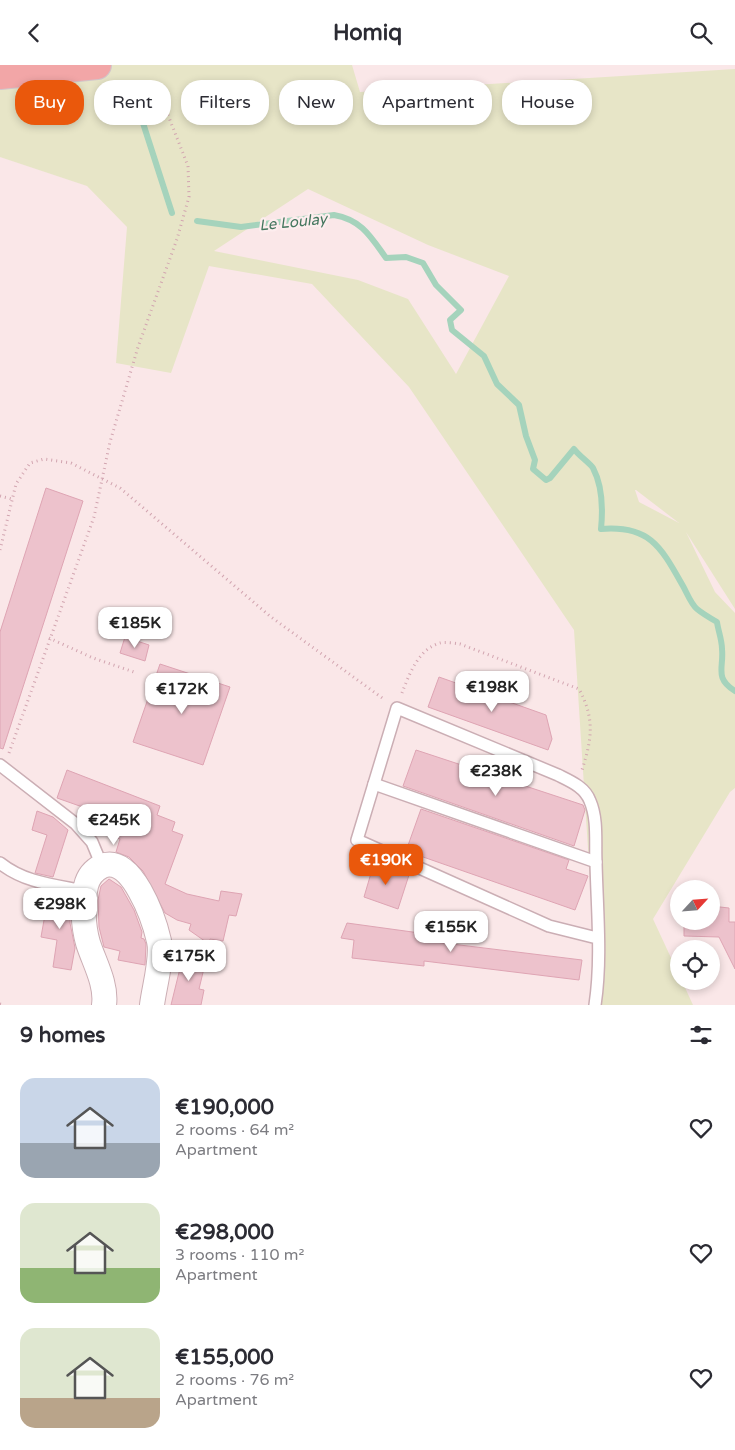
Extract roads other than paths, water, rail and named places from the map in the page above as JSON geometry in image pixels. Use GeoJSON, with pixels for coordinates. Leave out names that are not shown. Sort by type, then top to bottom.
{"type":"FeatureCollection","features":[{"type":"Feature","properties":{"kind":"main road"},"geometry":{"type":"LineString","coordinates":[[0,75],[97,65]]}},
{"type":"Feature","properties":{"kind":"street"},"geometry":{"type":"LineString","coordinates":[[104,1005],[105,998],[98,970],[88,941],[84,904],[86,883],[94,869],[107,864],[119,867],[134,881],[146,904],[160,943],[152,1005]]}},
{"type":"Feature","properties":{"kind":"lane"},"geometry":{"type":"LineString","coordinates":[[595,1005],[598,985],[596,862],[594,821],[590,800],[578,785],[397,708],[357,840],[549,926],[597,938]]}},
{"type":"Feature","properties":{"kind":"lane"},"geometry":{"type":"LineString","coordinates":[[2,766],[76,824],[92,841],[102,866]]}},
{"type":"Feature","properties":{"kind":"lane"},"geometry":{"type":"LineString","coordinates":[[374,784],[596,862]]}},
{"type":"Feature","properties":{"kind":"lane"},"geometry":{"type":"LineString","coordinates":[[0,863],[10,872],[28,880],[85,891]]}},
{"type":"Feature","properties":{"kind":"waterway","name":"Le Loulay"},"geometry":{"type":"LineString","coordinates":[[144,125],[172,213]]}},
{"type":"Feature","properties":{"kind":"waterway","name":"Le Loulay"},"geometry":{"type":"LineString","coordinates":[[197,221],[241,227],[334,215],[344,217],[359,225],[370,236],[386,258],[406,257],[423,263],[436,285],[461,310],[450,320],[452,330],[484,356],[497,384],[519,405],[526,436],[535,460],[533,469],[546,480],[550,478],[574,449],[592,466],[599,483],[602,506],[601,529],[618,529],[643,535],[660,550],[668,560],[695,607],[717,622],[722,646],[722,677],[724,682],[735,691]]}}]}
